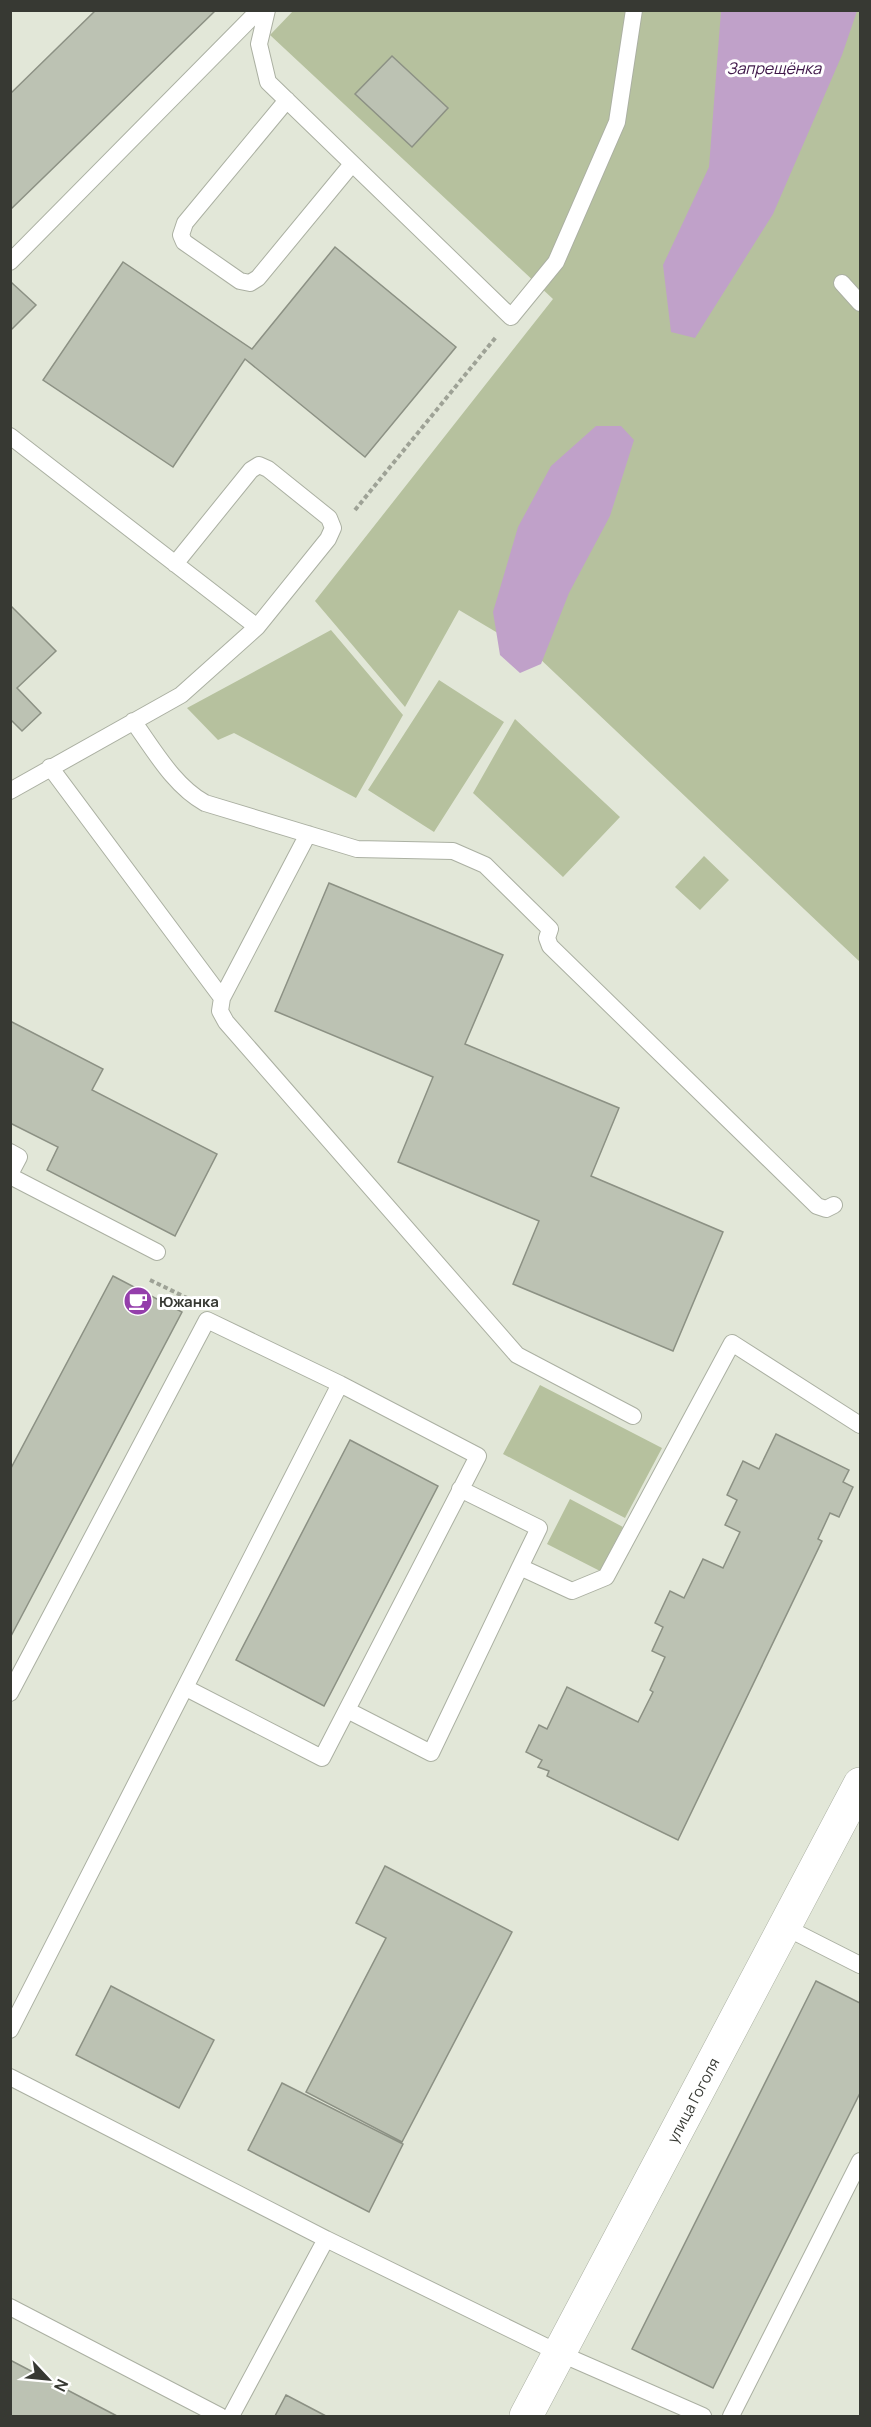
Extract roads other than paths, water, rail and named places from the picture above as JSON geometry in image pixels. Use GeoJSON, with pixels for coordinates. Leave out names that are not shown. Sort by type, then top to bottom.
{"type":"FeatureCollection","features":[{"type":"Feature","properties":{"kind":"street","name":"улица Гоголя"},"geometry":{"type":"LineString","coordinates":[[526,2416],[861,1784]]}},
{"type":"Feature","properties":{"kind":"lane"},"geometry":{"type":"LineString","coordinates":[[10,262],[259,10]]}},
{"type":"Feature","properties":{"kind":"lane"},"geometry":{"type":"LineString","coordinates":[[267,10],[260,44],[268,82],[511,317],[555,262],[617,122],[634,10]]}},
{"type":"Feature","properties":{"kind":"lane"},"geometry":{"type":"LineString","coordinates":[[287,100],[185,223],[181,235],[184,242],[240,281],[250,283],[258,278],[352,164]]}},
{"type":"Feature","properties":{"kind":"lane"},"geometry":{"type":"LineString","coordinates":[[842,283],[861,303]]}},
{"type":"Feature","properties":{"kind":"lane"},"geometry":{"type":"LineString","coordinates":[[10,436],[257,627]]}},
{"type":"Feature","properties":{"kind":"lane"},"geometry":{"type":"LineString","coordinates":[[10,791],[181,695],[257,627],[328,539],[333,528],[328,518],[268,469],[259,465],[250,470],[175,564]]}},
{"type":"Feature","properties":{"kind":"lane"},"geometry":{"type":"LineString","coordinates":[[133,721],[191,795],[205,803],[357,849],[453,851],[485,865],[550,929],[547,938],[550,946],[817,1206],[826,1209],[834,1205]]}},
{"type":"Feature","properties":{"kind":"lane"},"geometry":{"type":"LineString","coordinates":[[50,767],[222,998]]}},
{"type":"Feature","properties":{"kind":"lane"},"geometry":{"type":"LineString","coordinates":[[308,834],[222,998],[220,1011],[226,1023],[517,1355],[633,1416]]}},
{"type":"Feature","properties":{"kind":"lane"},"geometry":{"type":"LineString","coordinates":[[10,1152],[19,1157],[10,1175],[157,1252]]}},
{"type":"Feature","properties":{"kind":"lane"},"geometry":{"type":"LineString","coordinates":[[10,1693],[207,1320],[340,1384],[478,1456],[322,1758],[186,1688]]}},
{"type":"Feature","properties":{"kind":"lane"},"geometry":{"type":"LineString","coordinates":[[520,1567],[572,1590],[606,1577],[732,1343],[861,1425]]}},
{"type":"Feature","properties":{"kind":"lane"},"geometry":{"type":"LineString","coordinates":[[10,2030],[340,1384]]}},
{"type":"Feature","properties":{"kind":"lane"},"geometry":{"type":"LineString","coordinates":[[347,1710],[431,1753],[539,1528],[460,1489]]}},
{"type":"Feature","properties":{"kind":"lane"},"geometry":{"type":"LineString","coordinates":[[785,1927],[861,1965]]}},
{"type":"Feature","properties":{"kind":"lane"},"geometry":{"type":"LineString","coordinates":[[10,2077],[326,2239],[559,2353],[703,2416]]}},
{"type":"Feature","properties":{"kind":"lane"},"geometry":{"type":"LineString","coordinates":[[731,2416],[861,2162]]}},
{"type":"Feature","properties":{"kind":"lane"},"geometry":{"type":"LineString","coordinates":[[231,2416],[326,2239]]}},
{"type":"Feature","properties":{"kind":"lane"},"geometry":{"type":"LineString","coordinates":[[10,2307],[220,2416]]}},
{"type":"Feature","properties":{"kind":"water","name":"Запрещёнка"},"geometry":{"type":"Polygon","coordinates":[[[721,11],[857,11],[842,55],[773,214],[695,338],[671,332],[663,265],[709,167],[721,11]]]}},
{"type":"Feature","properties":{"kind":"water"},"geometry":{"type":"Polygon","coordinates":[[[596,426],[621,426],[634,440],[610,516],[569,593],[541,664],[520,673],[500,655],[493,612],[518,527],[551,466],[596,426]]]}},
{"type":"Feature","properties":{"kind":"place","name":"Южанка"},"geometry":{"type":"Point","coordinates":[138,1301]}}]}
